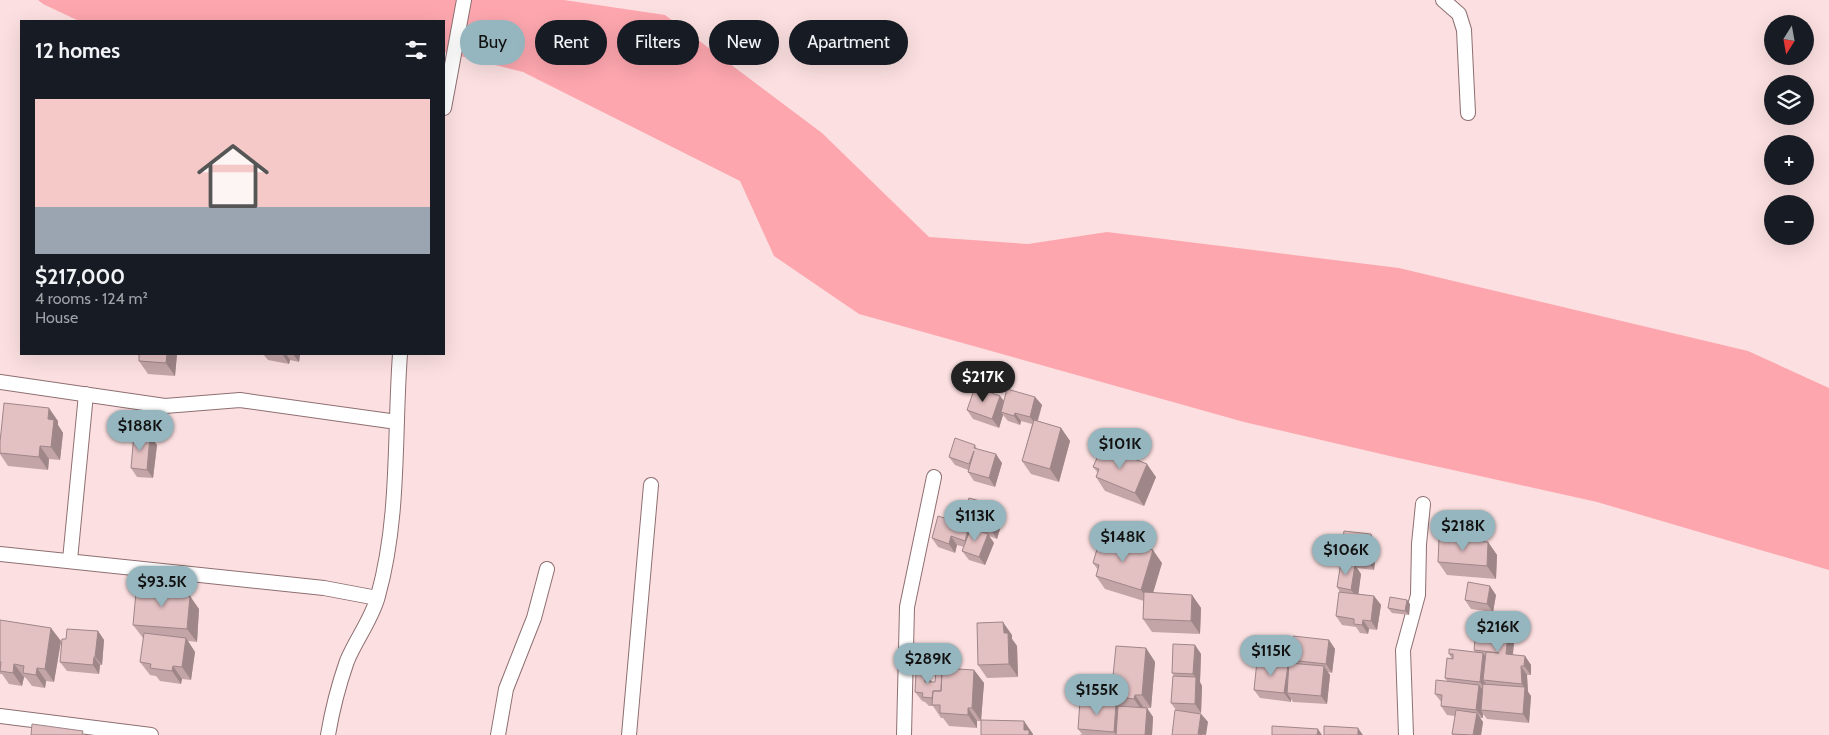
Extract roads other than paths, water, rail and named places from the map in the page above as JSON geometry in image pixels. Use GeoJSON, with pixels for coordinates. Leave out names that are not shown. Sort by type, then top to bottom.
{"type":"FeatureCollection","features":[{"type":"Feature","properties":{"kind":"street"},"geometry":{"type":"LineString","coordinates":[[445,103],[464,0]]}},
{"type":"Feature","properties":{"kind":"street"},"geometry":{"type":"LineString","coordinates":[[1442,0],[1459,14],[1464,30],[1468,113]]}},
{"type":"Feature","properties":{"kind":"street"},"geometry":{"type":"LineString","coordinates":[[328,735],[347,661],[378,598],[389,544],[395,479],[400,355]]}},
{"type":"Feature","properties":{"kind":"street"},"geometry":{"type":"LineString","coordinates":[[0,382],[165,406],[240,400],[397,422]]}},
{"type":"Feature","properties":{"kind":"street"},"geometry":{"type":"LineString","coordinates":[[70,560],[86,394]]}},
{"type":"Feature","properties":{"kind":"street"},"geometry":{"type":"LineString","coordinates":[[904,735],[907,607],[934,477]]}},
{"type":"Feature","properties":{"kind":"street"},"geometry":{"type":"LineString","coordinates":[[628,735],[651,485]]}},
{"type":"Feature","properties":{"kind":"street"},"geometry":{"type":"LineString","coordinates":[[1406,735],[1403,650],[1418,596],[1419,544],[1423,504]]}},
{"type":"Feature","properties":{"kind":"street"},"geometry":{"type":"LineString","coordinates":[[0,554],[338,590],[378,598]]}},
{"type":"Feature","properties":{"kind":"street"},"geometry":{"type":"LineString","coordinates":[[498,735],[506,689],[534,618],[547,570]]}},
{"type":"Feature","properties":{"kind":"street"},"geometry":{"type":"LineString","coordinates":[[0,716],[151,735]]}}]}
